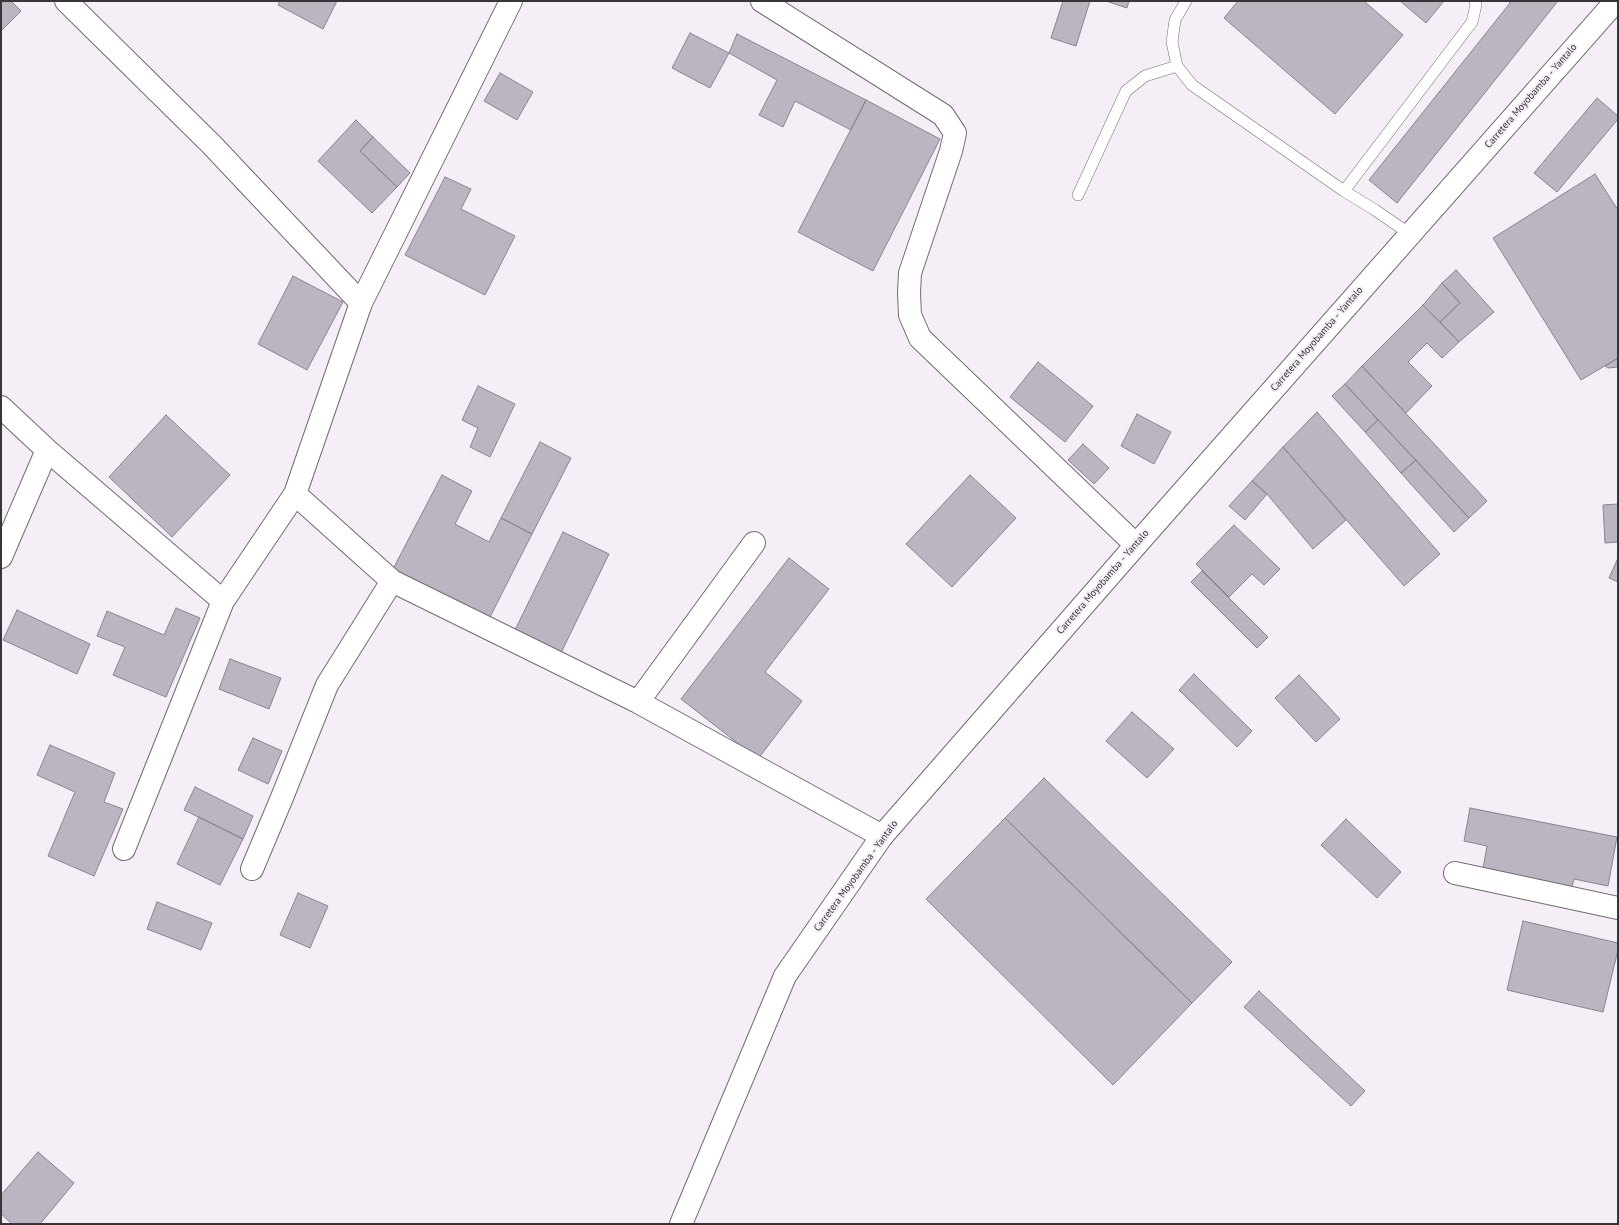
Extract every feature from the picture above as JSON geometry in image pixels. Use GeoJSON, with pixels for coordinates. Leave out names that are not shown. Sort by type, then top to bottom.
{"type":"FeatureCollection","features":[{"type":"Feature","properties":{"kind":"street"},"geometry":{"type":"LineString","coordinates":[[66,1],[212,145],[361,303]]}},
{"type":"Feature","properties":{"kind":"street"},"geometry":{"type":"LineString","coordinates":[[124,849],[223,601],[295,494],[361,303],[511,1]]}},
{"type":"Feature","properties":{"kind":"street"},"geometry":{"type":"LineString","coordinates":[[762,1],[943,115],[954,133],[951,151],[910,273],[910,315],[920,338],[1136,545]]}},
{"type":"Feature","properties":{"kind":"street","name":"Carretera Moyobamba - Yantalo"},"geometry":{"type":"LineString","coordinates":[[681,1224],[785,976],[882,836],[1136,545],[1616,1]]}},
{"type":"Feature","properties":{"kind":"street"},"geometry":{"type":"LineString","coordinates":[[1,407],[47,450],[223,601]]}},
{"type":"Feature","properties":{"kind":"street"},"geometry":{"type":"LineString","coordinates":[[1,557],[47,450]]}},
{"type":"Feature","properties":{"kind":"street"},"geometry":{"type":"LineString","coordinates":[[295,494],[392,582],[638,702],[882,836]]}},
{"type":"Feature","properties":{"kind":"street"},"geometry":{"type":"LineString","coordinates":[[638,702],[754,542]]}},
{"type":"Feature","properties":{"kind":"street"},"geometry":{"type":"LineString","coordinates":[[252,869],[327,685],[392,582]]}},
{"type":"Feature","properties":{"kind":"street"},"geometry":{"type":"LineString","coordinates":[[1455,873],[1618,908]]}},
{"type":"Feature","properties":{"kind":"lane"},"geometry":{"type":"LineString","coordinates":[[1186,1],[1174,20],[1172,42],[1177,66],[1192,85],[1344,191],[1410,234]]}},
{"type":"Feature","properties":{"kind":"lane"},"geometry":{"type":"LineString","coordinates":[[1344,191],[1472,22],[1476,4],[1475,1]]}},
{"type":"Feature","properties":{"kind":"lane"},"geometry":{"type":"LineString","coordinates":[[1078,195],[1126,91],[1145,76],[1177,66]]}},
{"type":"Feature","properties":{"kind":"building"},"geometry":{"type":"Polygon","coordinates":[[[1,1],[11,1],[21,11],[1,31],[1,1]]]}},
{"type":"Feature","properties":{"kind":"building"},"geometry":{"type":"Polygon","coordinates":[[[280,1],[337,1],[323,29],[278,5],[280,1]]]}},
{"type":"Feature","properties":{"kind":"building"},"geometry":{"type":"Polygon","coordinates":[[[1063,1],[1090,1],[1076,46],[1051,38],[1063,1]]]}},
{"type":"Feature","properties":{"kind":"building"},"geometry":{"type":"Polygon","coordinates":[[[1106,1],[1129,1],[1127,8],[1106,1]]]}},
{"type":"Feature","properties":{"kind":"building"},"geometry":{"type":"Polygon","coordinates":[[[1238,1],[1364,1],[1403,35],[1335,114],[1224,18],[1238,1]]]}},
{"type":"Feature","properties":{"kind":"building"},"geometry":{"type":"Polygon","coordinates":[[[1400,1],[1444,1],[1426,23],[1400,1]]]}},
{"type":"Feature","properties":{"kind":"building"},"geometry":{"type":"Polygon","coordinates":[[[1508,1],[1558,1],[1397,203],[1369,180],[1510,3],[1508,1]]]}},
{"type":"Feature","properties":{"kind":"building"},"geometry":{"type":"Polygon","coordinates":[[[690,33],[729,53],[710,88],[672,68],[690,33]]]}},
{"type":"Feature","properties":{"kind":"building"},"geometry":{"type":"Polygon","coordinates":[[[737,34],[866,100],[851,130],[795,101],[783,127],[759,115],[777,80],[729,53],[737,34]]]}},
{"type":"Feature","properties":{"kind":"building"},"geometry":{"type":"Polygon","coordinates":[[[500,73],[533,92],[517,120],[484,101],[500,73]]]}},
{"type":"Feature","properties":{"kind":"building"},"geometry":{"type":"Polygon","coordinates":[[[1597,98],[1618,116],[1618,119],[1557,192],[1534,173],[1597,98]]]}},
{"type":"Feature","properties":{"kind":"building"},"geometry":{"type":"Polygon","coordinates":[[[866,100],[940,139],[873,271],[798,232],[866,100]]]}},
{"type":"Feature","properties":{"kind":"building"},"geometry":{"type":"Polygon","coordinates":[[[356,120],[373,137],[360,151],[397,187],[372,213],[318,161],[356,120]]]}},
{"type":"Feature","properties":{"kind":"building"},"geometry":{"type":"Polygon","coordinates":[[[373,137],[410,173],[397,187],[360,151],[373,137]]]}},
{"type":"Feature","properties":{"kind":"building"},"geometry":{"type":"Polygon","coordinates":[[[1595,174],[1618,210],[1618,358],[1581,380],[1493,238],[1595,174]]]}},
{"type":"Feature","properties":{"kind":"building"},"geometry":{"type":"Polygon","coordinates":[[[445,177],[471,189],[461,209],[515,236],[485,295],[405,255],[445,177]]]}},
{"type":"Feature","properties":{"kind":"building"},"geometry":{"type":"Polygon","coordinates":[[[1456,270],[1494,312],[1459,342],[1440,322],[1460,303],[1442,283],[1456,270]]]}},
{"type":"Feature","properties":{"kind":"building"},"geometry":{"type":"Polygon","coordinates":[[[293,276],[343,302],[307,370],[258,344],[293,276]]]}},
{"type":"Feature","properties":{"kind":"building"},"geometry":{"type":"Polygon","coordinates":[[[1442,283],[1460,303],[1440,322],[1423,305],[1442,283]]]}},
{"type":"Feature","properties":{"kind":"building"},"geometry":{"type":"Polygon","coordinates":[[[1423,305],[1459,342],[1442,358],[1427,343],[1408,362],[1432,386],[1406,413],[1362,366],[1423,305]]]}},
{"type":"Feature","properties":{"kind":"building"},"geometry":{"type":"Polygon","coordinates":[[[1618,358],[1618,367],[1608,368],[1605,366],[1618,358]]]}},
{"type":"Feature","properties":{"kind":"building"},"geometry":{"type":"Polygon","coordinates":[[[1038,362],[1093,406],[1065,442],[1010,397],[1038,362]]]}},
{"type":"Feature","properties":{"kind":"building"},"geometry":{"type":"Polygon","coordinates":[[[1362,366],[1487,501],[1469,518],[1345,384],[1362,366]]]}},
{"type":"Feature","properties":{"kind":"building"},"geometry":{"type":"Polygon","coordinates":[[[1345,384],[1378,420],[1365,432],[1332,396],[1345,384]]]}},
{"type":"Feature","properties":{"kind":"building"},"geometry":{"type":"Polygon","coordinates":[[[478,386],[515,404],[490,457],[470,447],[478,428],[462,420],[478,386]]]}},
{"type":"Feature","properties":{"kind":"building"},"geometry":{"type":"Polygon","coordinates":[[[1317,412],[1440,554],[1404,586],[1283,447],[1317,412]]]}},
{"type":"Feature","properties":{"kind":"building"},"geometry":{"type":"Polygon","coordinates":[[[1137,414],[1171,432],[1154,464],[1121,446],[1137,414]]]}},
{"type":"Feature","properties":{"kind":"building"},"geometry":{"type":"Polygon","coordinates":[[[166,415],[230,475],[172,537],[109,477],[166,415]]]}},
{"type":"Feature","properties":{"kind":"building"},"geometry":{"type":"Polygon","coordinates":[[[1378,420],[1416,460],[1401,473],[1365,432],[1378,420]]]}},
{"type":"Feature","properties":{"kind":"building"},"geometry":{"type":"Polygon","coordinates":[[[540,442],[571,458],[532,534],[501,518],[540,442]]]}},
{"type":"Feature","properties":{"kind":"building"},"geometry":{"type":"Polygon","coordinates":[[[1083,444],[1109,468],[1094,484],[1068,460],[1083,444]]]}},
{"type":"Feature","properties":{"kind":"building"},"geometry":{"type":"Polygon","coordinates":[[[1283,447],[1346,520],[1313,549],[1267,494],[1252,481],[1283,447]]]}},
{"type":"Feature","properties":{"kind":"building"},"geometry":{"type":"Polygon","coordinates":[[[1416,460],[1469,518],[1454,532],[1401,473],[1416,460]]]}},
{"type":"Feature","properties":{"kind":"building"},"geometry":{"type":"Polygon","coordinates":[[[442,475],[472,491],[455,524],[489,542],[501,518],[532,534],[489,619],[393,569],[442,475]]]}},
{"type":"Feature","properties":{"kind":"building"},"geometry":{"type":"Polygon","coordinates":[[[970,475],[1016,518],[952,587],[906,544],[970,475]]]}},
{"type":"Feature","properties":{"kind":"building"},"geometry":{"type":"Polygon","coordinates":[[[1252,481],[1267,494],[1245,520],[1229,506],[1252,481]]]}},
{"type":"Feature","properties":{"kind":"building"},"geometry":{"type":"Polygon","coordinates":[[[1618,504],[1618,542],[1605,543],[1603,505],[1618,504]]]}},
{"type":"Feature","properties":{"kind":"building"},"geometry":{"type":"Polygon","coordinates":[[[1234,525],[1280,569],[1264,585],[1252,574],[1229,597],[1196,564],[1234,525]]]}},
{"type":"Feature","properties":{"kind":"building"},"geometry":{"type":"Polygon","coordinates":[[[563,532],[609,554],[560,655],[514,632],[563,532]]]}},
{"type":"Feature","properties":{"kind":"building"},"geometry":{"type":"Polygon","coordinates":[[[789,558],[829,589],[765,672],[802,701],[758,759],[681,699],[789,558]]]}},
{"type":"Feature","properties":{"kind":"building"},"geometry":{"type":"Polygon","coordinates":[[[1618,558],[1618,582],[1609,578],[1618,558]]]}},
{"type":"Feature","properties":{"kind":"building"},"geometry":{"type":"Polygon","coordinates":[[[1202,571],[1268,637],[1257,648],[1191,582],[1202,571]]]}},
{"type":"Feature","properties":{"kind":"building"},"geometry":{"type":"Polygon","coordinates":[[[176,608],[200,618],[166,697],[113,675],[125,647],[97,636],[107,611],[164,635],[176,608]]]}},
{"type":"Feature","properties":{"kind":"building"},"geometry":{"type":"Polygon","coordinates":[[[17,610],[90,644],[77,674],[3,640],[17,610]]]}},
{"type":"Feature","properties":{"kind":"building"},"geometry":{"type":"Polygon","coordinates":[[[230,659],[281,678],[269,709],[219,689],[230,659]]]}},
{"type":"Feature","properties":{"kind":"building"},"geometry":{"type":"Polygon","coordinates":[[[1194,674],[1252,731],[1237,747],[1179,690],[1194,674]]]}},
{"type":"Feature","properties":{"kind":"building"},"geometry":{"type":"Polygon","coordinates":[[[1299,675],[1340,719],[1316,742],[1275,698],[1299,675]]]}},
{"type":"Feature","properties":{"kind":"building"},"geometry":{"type":"Polygon","coordinates":[[[1132,712],[1174,749],[1147,778],[1106,741],[1132,712]]]}},
{"type":"Feature","properties":{"kind":"building"},"geometry":{"type":"Polygon","coordinates":[[[253,738],[282,751],[268,784],[238,770],[253,738]]]}},
{"type":"Feature","properties":{"kind":"building"},"geometry":{"type":"Polygon","coordinates":[[[50,745],[115,773],[104,802],[123,809],[94,876],[48,856],[75,792],[37,775],[50,745]]]}},
{"type":"Feature","properties":{"kind":"building"},"geometry":{"type":"Polygon","coordinates":[[[1044,778],[1232,962],[1192,1003],[1005,818],[1044,778]]]}},
{"type":"Feature","properties":{"kind":"building"},"geometry":{"type":"Polygon","coordinates":[[[195,787],[253,816],[243,839],[184,810],[195,787]]]}},
{"type":"Feature","properties":{"kind":"building"},"geometry":{"type":"Polygon","coordinates":[[[1470,808],[1617,837],[1608,886],[1574,879],[1571,891],[1482,874],[1487,846],[1464,841],[1470,808]]]}},
{"type":"Feature","properties":{"kind":"building"},"geometry":{"type":"Polygon","coordinates":[[[199,817],[243,839],[220,885],[177,864],[199,817]]]}},
{"type":"Feature","properties":{"kind":"building"},"geometry":{"type":"Polygon","coordinates":[[[1005,818],[1192,1003],[1113,1085],[926,899],[1005,818]]]}},
{"type":"Feature","properties":{"kind":"building"},"geometry":{"type":"Polygon","coordinates":[[[1346,819],[1401,872],[1377,898],[1321,845],[1346,819]]]}},
{"type":"Feature","properties":{"kind":"building"},"geometry":{"type":"Polygon","coordinates":[[[298,893],[328,906],[310,948],[280,935],[298,893]]]}},
{"type":"Feature","properties":{"kind":"building"},"geometry":{"type":"Polygon","coordinates":[[[157,902],[212,923],[201,950],[147,929],[157,902]]]}},
{"type":"Feature","properties":{"kind":"building"},"geometry":{"type":"Polygon","coordinates":[[[1523,921],[1618,943],[1618,950],[1603,1012],[1507,990],[1523,921]]]}},
{"type":"Feature","properties":{"kind":"building"},"geometry":{"type":"Polygon","coordinates":[[[1259,991],[1365,1091],[1351,1106],[1244,1007],[1259,991]]]}},
{"type":"Feature","properties":{"kind":"building"},"geometry":{"type":"Polygon","coordinates":[[[38,1152],[74,1183],[40,1224],[12,1224],[1,1214],[1,1195],[38,1152]]]}}]}
